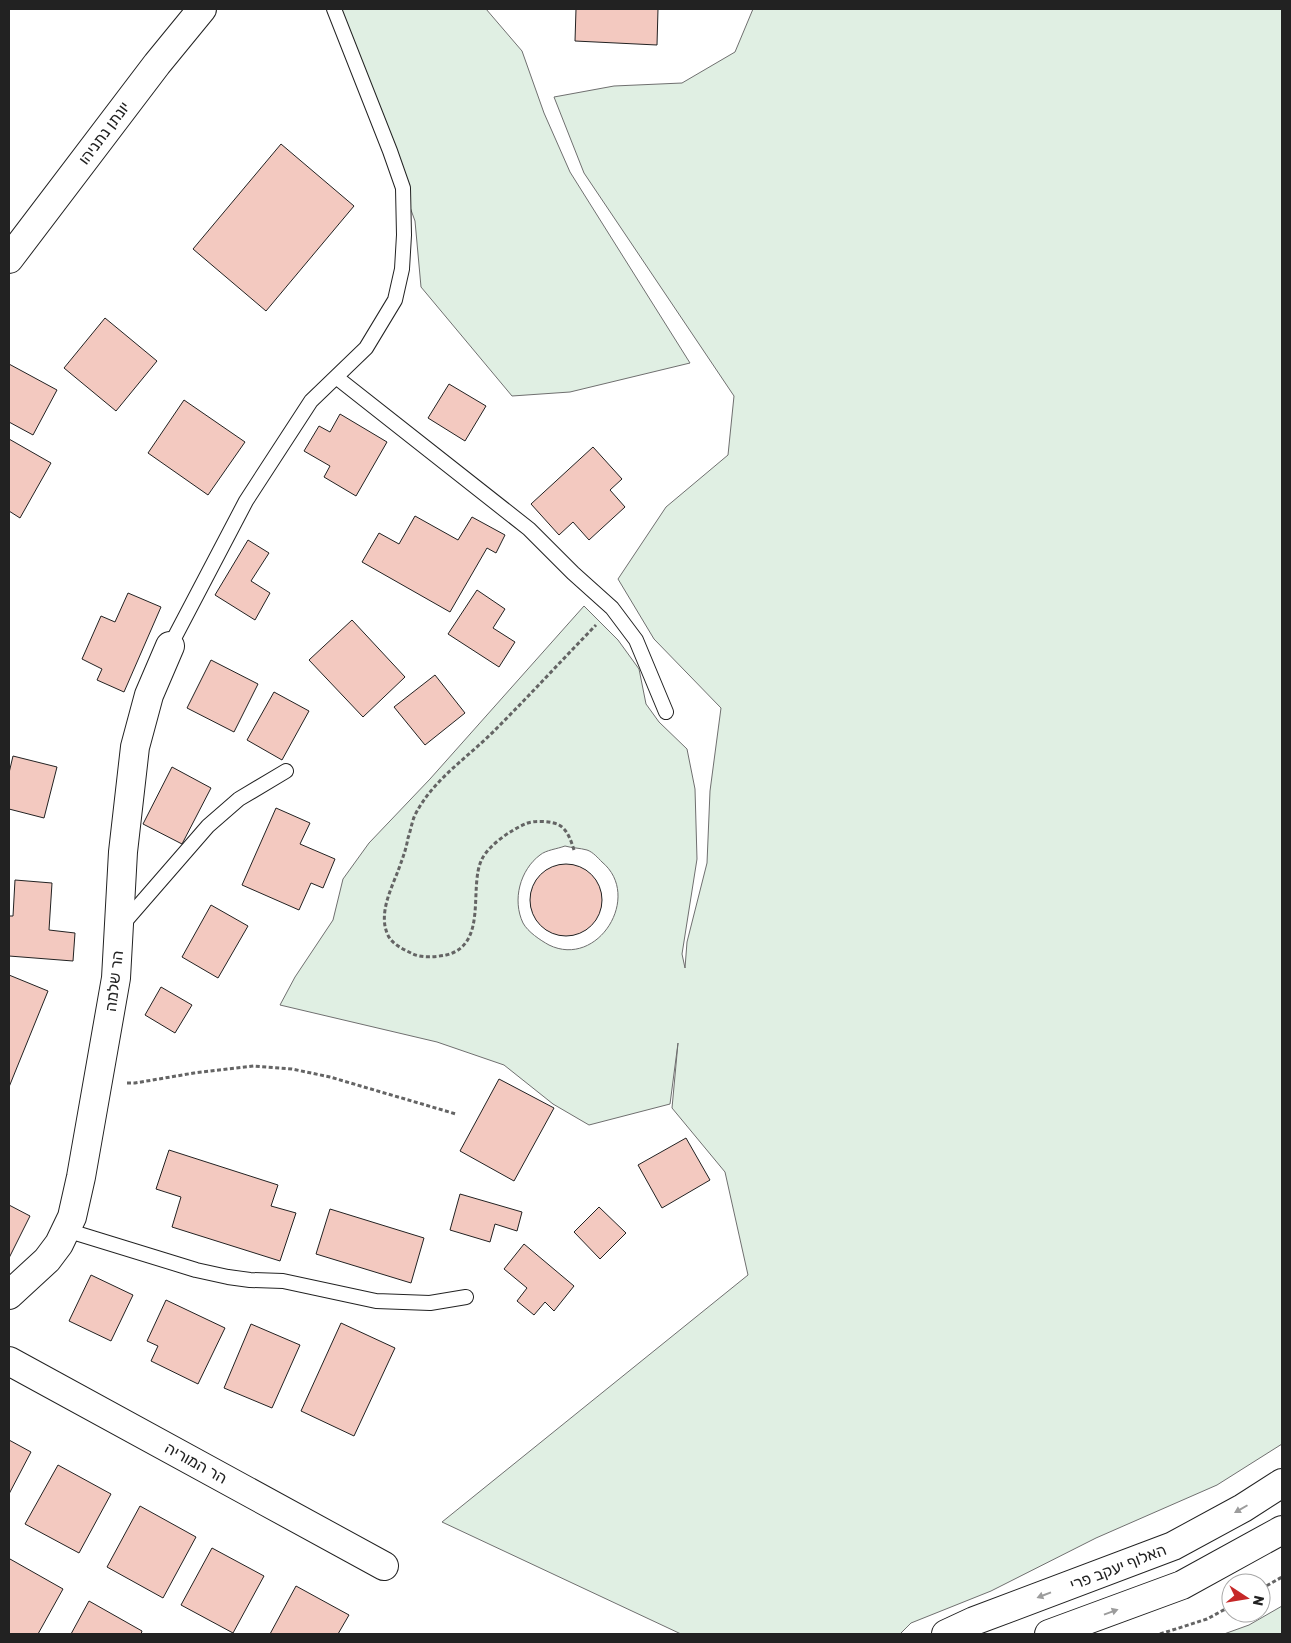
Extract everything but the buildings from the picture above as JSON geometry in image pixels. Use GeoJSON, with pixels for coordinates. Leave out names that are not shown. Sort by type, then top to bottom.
{"type":"FeatureCollection","features":[{"type":"Feature","properties":{"kind":"street","name":"יונתן נתניהו"},"geometry":{"type":"LineString","coordinates":[[9,259],[157,64],[202,9]]}},
{"type":"Feature","properties":{"kind":"street","name":"הר שלמה"},"geometry":{"type":"LineString","coordinates":[[9,1296],[47,1260],[59,1244],[72,1217],[81,1177],[116,978],[123,852],[134,748],[149,695],[170,646]]}},
{"type":"Feature","properties":{"kind":"street","name":"הר המוריה"},"geometry":{"type":"LineString","coordinates":[[9,1361],[384,1566]]}},
{"type":"Feature","properties":{"kind":"street","name":"האלוף יעקב פרי"},"geometry":{"type":"LineString","coordinates":[[946,1634],[974,1621],[1173,1546],[1243,1508],[1282,1483]]}},
{"type":"Feature","properties":{"kind":"street"},"geometry":{"type":"LineString","coordinates":[[1049,1634],[1182,1585],[1282,1530]]}},
{"type":"Feature","properties":{"kind":"lane"},"geometry":{"type":"LineString","coordinates":[[170,646],[246,502],[311,401],[366,348],[395,300],[402,269],[404,235],[403,188],[334,9]]}},
{"type":"Feature","properties":{"kind":"lane"},"geometry":{"type":"LineString","coordinates":[[336,378],[530,529],[612,608],[636,640],[666,712]]}},
{"type":"Feature","properties":{"kind":"lane"},"geometry":{"type":"LineString","coordinates":[[120,928],[208,826],[240,799],[286,771]]}},
{"type":"Feature","properties":{"kind":"lane"},"geometry":{"type":"LineString","coordinates":[[66,1230],[196,1270],[228,1277],[283,1281],[376,1301],[430,1303],[466,1297]]}},
{"type":"Feature","properties":{"kind":"path"},"geometry":{"type":"LineString","coordinates":[[574,850],[570,836],[559,825],[546,822],[527,823],[488,849],[481,860],[478,873],[476,911],[472,930],[465,944],[453,953],[437,957],[416,955],[398,946],[387,934],[385,920],[387,899],[405,854],[414,815],[424,799],[440,780],[493,732],[612,608]]}},
{"type":"Feature","properties":{"kind":"path"},"geometry":{"type":"LineString","coordinates":[[98,1083],[135,1084],[194,1073],[254,1066],[292,1069],[330,1077],[456,1114]]}},
{"type":"Feature","properties":{"kind":"path"},"geometry":{"type":"LineString","coordinates":[[1271,1583],[1282,1577]]}},
{"type":"Feature","properties":{"kind":"path"},"geometry":{"type":"LineString","coordinates":[[1160,1634],[1208,1619],[1221,1612]]}},
{"type":"Feature","properties":{"kind":"green space"},"geometry":{"type":"Polygon","coordinates":[[[338,9],[486,9],[522,51],[544,113],[570,172],[690,363],[570,392],[512,396],[421,287],[415,221],[338,9]]]}},
{"type":"Feature","properties":{"kind":"green space"},"geometry":{"type":"Polygon","coordinates":[[[753,9],[1282,9],[1282,1444],[1217,1485],[1096,1538],[991,1591],[911,1623],[900,1634],[681,1634],[442,1522],[748,1275],[725,1172],[672,1108],[678,1043],[670,1104],[589,1125],[553,1104],[504,1065],[437,1042],[280,1005],[295,977],[333,920],[343,879],[369,843],[430,779],[584,606],[618,640],[639,669],[646,704],[659,722],[687,749],[695,789],[697,859],[682,954],[685,968],[687,942],[707,863],[710,791],[721,708],[654,639],[618,579],[666,507],[728,455],[734,396],[584,173],[554,97],[614,86],[682,83],[735,52],[753,9]],[[565,846],[545,852],[533,861],[523,877],[518,895],[518,905],[523,923],[531,933],[549,945],[567,950],[584,947],[598,938],[609,925],[616,910],[618,893],[614,876],[595,855],[587,850],[565,846]]]}},
{"type":"Feature","properties":{"kind":"green space"},"geometry":{"type":"Polygon","coordinates":[[[1282,1606],[1282,1634],[1224,1634],[1252,1623],[1271,1623],[1271,1612],[1282,1606]]]}}]}
